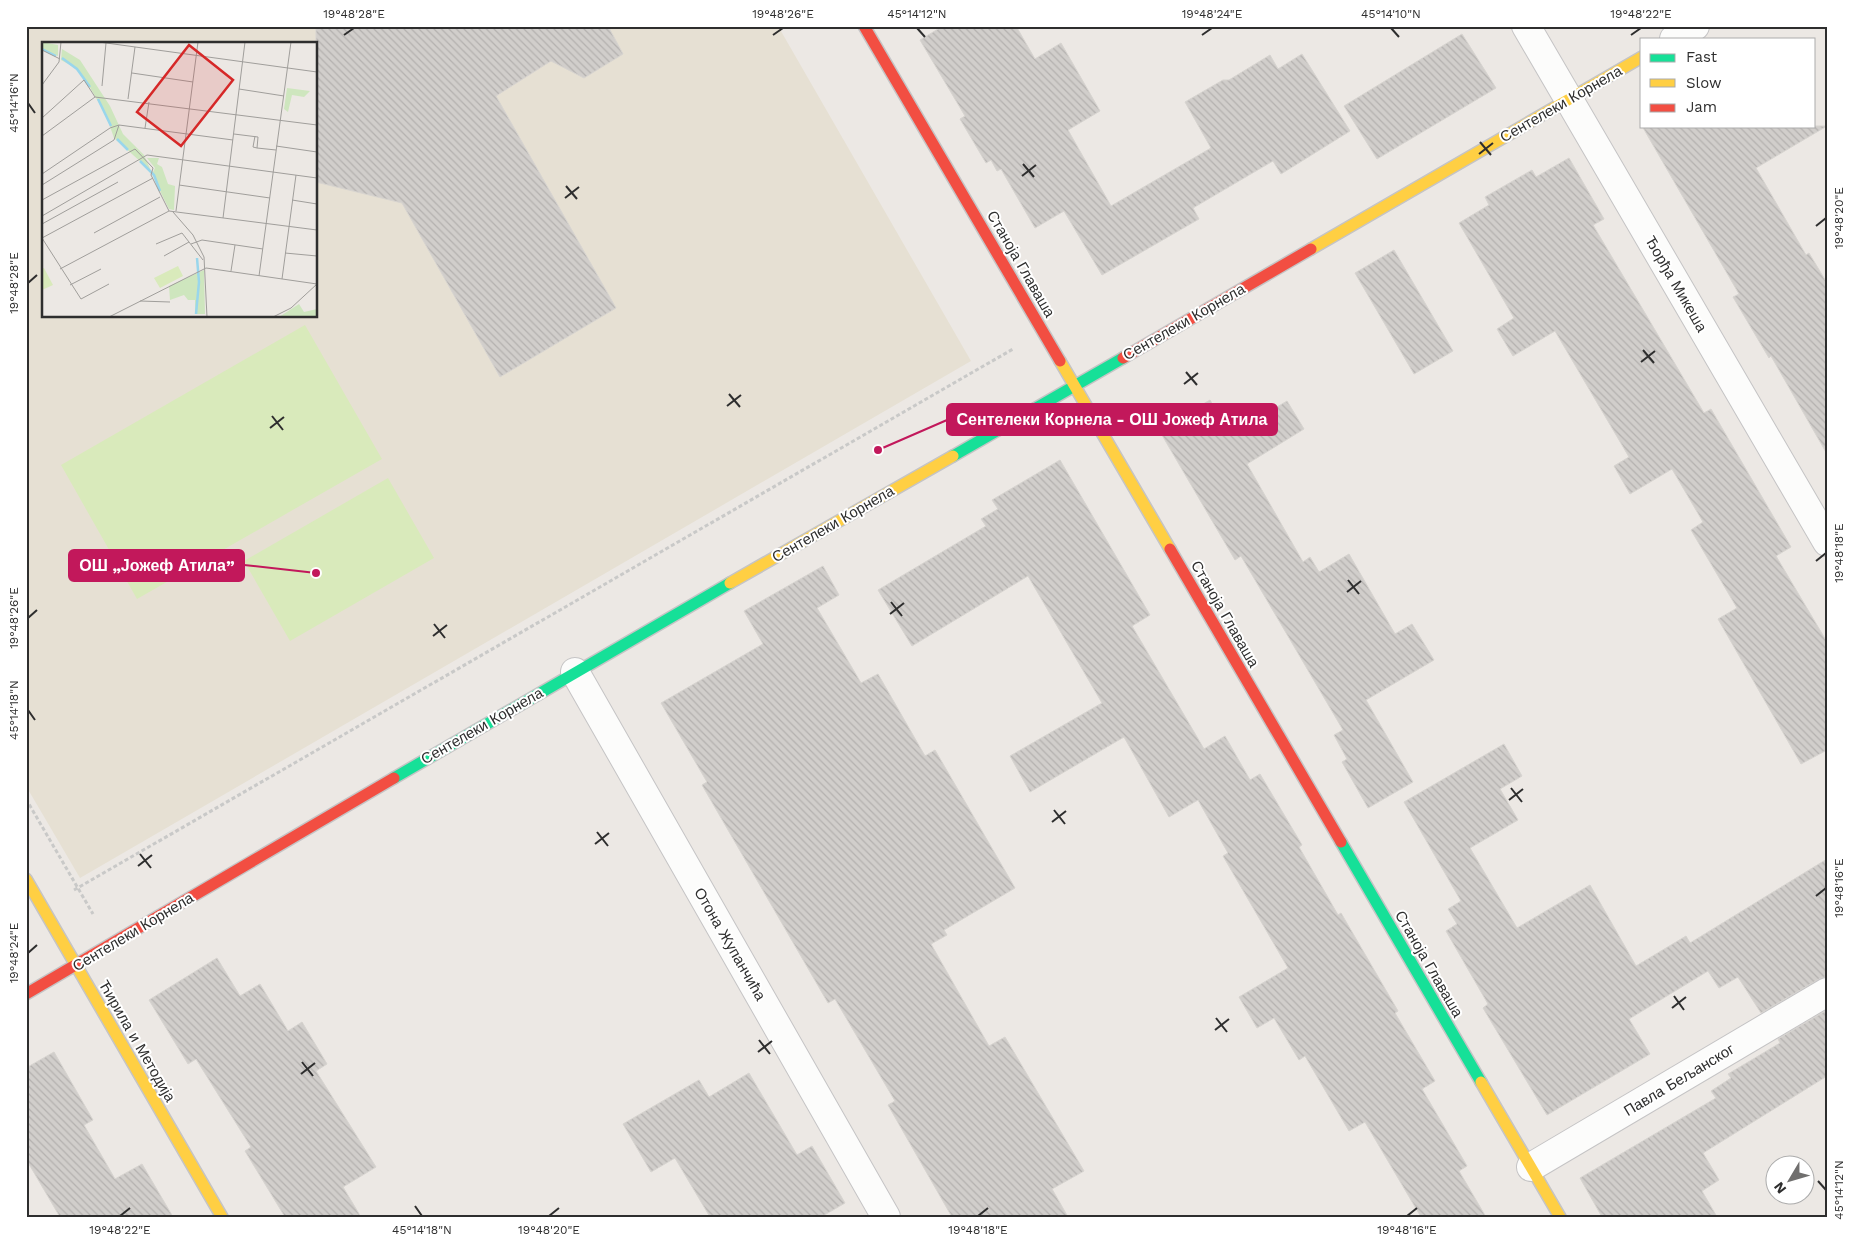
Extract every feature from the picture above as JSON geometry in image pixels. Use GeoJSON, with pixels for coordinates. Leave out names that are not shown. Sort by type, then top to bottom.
{"type":"FeatureCollection","features":[{"type":"Feature","properties":{"kind":"street","name":"Станоја Главаша"},"geometry":{"type":"LineString","coordinates":[[864,26],[1044,331],[1560,1217]]}},
{"type":"Feature","properties":{"kind":"street","name":"Ђорђа Микеша"},"geometry":{"type":"LineString","coordinates":[[1526,26],[1827,542]]}},
{"type":"Feature","properties":{"kind":"street"},"geometry":{"type":"LineString","coordinates":[[1676,38],[1695,26]]}},
{"type":"Feature","properties":{"kind":"street","name":"Сентелеки Корнела"},"geometry":{"type":"LineString","coordinates":[[26,994],[575,672],[1640,58]]}},
{"type":"Feature","properties":{"kind":"street","name":"Отона Жупанчића"},"geometry":{"type":"LineString","coordinates":[[575,672],[886,1217]]}},
{"type":"Feature","properties":{"kind":"street","name":"Ћирила и Методија"},"geometry":{"type":"LineString","coordinates":[[26,879],[222,1217]]}},
{"type":"Feature","properties":{"kind":"street","name":"Павла Бељанског"},"geometry":{"type":"LineString","coordinates":[[1530,1167],[1827,992]]}},
{"type":"Feature","properties":{"kind":"path"},"geometry":{"type":"LineString","coordinates":[[43,908],[1044,331]]}},
{"type":"Feature","properties":{"kind":"path"},"geometry":{"type":"LineString","coordinates":[[26,799],[111,944]]}},
{"type":"Feature","properties":{"kind":"shaded area"},"geometry":{"type":"Polygon","coordinates":[[[26,26],[778,26],[971,361],[80,878],[26,786],[26,26]]]}},
{"type":"Feature","properties":{"kind":"green space"},"geometry":{"type":"Polygon","coordinates":[[[305,325],[382,459],[137,599],[61,465],[305,325]]]}},
{"type":"Feature","properties":{"kind":"green space"},"geometry":{"type":"Polygon","coordinates":[[[388,478],[434,558],[290,641],[244,561],[388,478]]]}},
{"type":"Feature","properties":{"kind":"building"},"geometry":{"type":"Polygon","coordinates":[[[316,26],[608,26],[623,54],[584,78],[551,61],[496,96],[616,308],[500,377],[402,203],[318,182],[318,42],[316,42],[316,26]]]}},
{"type":"Feature","properties":{"kind":"building"},"geometry":{"type":"Polygon","coordinates":[[[943,26],[1016,26],[1035,59],[1061,43],[1100,111],[1068,130],[1111,206],[1211,148],[1185,102],[1223,80],[1229,80],[1270,55],[1278,69],[1302,54],[1350,131],[1281,174],[1273,161],[1193,208],[1199,219],[1102,275],[1064,211],[1035,228],[1001,169],[997,171],[991,160],[986,163],[960,119],[965,116],[920,40],[943,26]]]}},
{"type":"Feature","properties":{"kind":"building"},"geometry":{"type":"Polygon","coordinates":[[[1462,34],[1496,88],[1377,159],[1344,106],[1462,34]]]}},
{"type":"Feature","properties":{"kind":"building"},"geometry":{"type":"Polygon","coordinates":[[[1816,126],[1827,126],[1756,168],[1806,255],[1809,253],[1827,283],[1827,454],[1771,356],[1769,358],[1733,297],[1739,294],[1643,128],[1816,128],[1816,126]]]}},
{"type":"Feature","properties":{"kind":"building"},"geometry":{"type":"Polygon","coordinates":[[[1569,158],[1604,219],[1593,225],[1704,413],[1711,409],[1791,547],[1776,556],[1827,642],[1827,750],[1801,764],[1718,619],[1737,608],[1691,530],[1703,522],[1672,469],[1630,494],[1614,466],[1629,457],[1555,331],[1513,356],[1497,329],[1514,318],[1459,223],[1489,205],[1485,197],[1532,170],[1536,177],[1569,158]]]}},
{"type":"Feature","properties":{"kind":"building"},"geometry":{"type":"Polygon","coordinates":[[[1394,250],[1453,351],[1414,374],[1355,273],[1394,250]]]}},
{"type":"Feature","properties":{"kind":"building"},"geometry":{"type":"Polygon","coordinates":[[[1210,400],[1230,435],[1287,401],[1304,429],[1247,464],[1303,562],[1310,557],[1319,572],[1349,554],[1395,634],[1412,624],[1434,660],[1366,700],[1413,782],[1368,808],[1342,762],[1347,759],[1334,735],[1343,730],[1241,556],[1235,560],[1159,430],[1210,400]]]}},
{"type":"Feature","properties":{"kind":"building"},"geometry":{"type":"Polygon","coordinates":[[[1060,460],[1150,615],[1132,626],[1204,749],[1225,736],[1250,780],[1260,774],[1302,845],[1299,847],[1338,915],[1341,913],[1398,1011],[1395,1013],[1435,1081],[1422,1089],[1467,1166],[1459,1171],[1486,1217],[1421,1217],[1365,1122],[1349,1131],[1305,1056],[1299,1060],[1274,1018],[1257,1028],[1239,997],[1288,968],[1223,856],[1228,853],[1198,800],[1169,817],[1124,737],[1030,792],[1010,756],[1102,703],[1028,576],[912,646],[878,590],[986,526],[981,519],[998,509],[992,500],[1060,460]]]}},
{"type":"Feature","properties":{"kind":"building"},"geometry":{"type":"Polygon","coordinates":[[[823,566],[839,595],[817,608],[861,683],[878,674],[925,756],[935,750],[1015,888],[944,930],[947,935],[931,944],[989,1046],[1005,1037],[1084,1171],[1052,1189],[1068,1217],[952,1217],[888,1105],[895,1101],[835,999],[828,1003],[702,785],[707,782],[661,703],[763,644],[744,611],[823,566]]]}},
{"type":"Feature","properties":{"kind":"building"},"geometry":{"type":"Polygon","coordinates":[[[1504,744],[1522,776],[1500,789],[1518,820],[1470,848],[1517,928],[1590,885],[1636,966],[1686,936],[1690,943],[1827,859],[1827,976],[1761,1013],[1738,977],[1719,988],[1708,971],[1629,1019],[1650,1054],[1547,1115],[1483,1008],[1488,1004],[1446,931],[1457,924],[1448,909],[1461,901],[1404,802],[1504,744]]]}},
{"type":"Feature","properties":{"kind":"building"},"geometry":{"type":"Polygon","coordinates":[[[217,958],[240,996],[260,984],[288,1031],[302,1022],[327,1064],[316,1071],[376,1167],[343,1187],[361,1217],[285,1217],[245,1151],[251,1147],[196,1059],[188,1064],[149,1000],[217,958]]]}},
{"type":"Feature","properties":{"kind":"building"},"geometry":{"type":"Polygon","coordinates":[[[1827,1010],[1827,1076],[1703,1153],[1719,1180],[1702,1191],[1717,1217],[1602,1217],[1580,1178],[1716,1098],[1711,1091],[1731,1078],[1728,1074],[1780,1043],[1778,1039],[1827,1010]]]}},
{"type":"Feature","properties":{"kind":"building"},"geometry":{"type":"Polygon","coordinates":[[[54,1052],[93,1120],[84,1125],[115,1179],[142,1164],[173,1217],[60,1217],[26,1159],[26,1068],[54,1052]]]}},
{"type":"Feature","properties":{"kind":"building"},"geometry":{"type":"Polygon","coordinates":[[[749,1073],[797,1155],[812,1146],[845,1203],[821,1217],[710,1217],[675,1158],[651,1172],[623,1124],[699,1080],[709,1097],[749,1073]]]}},
{"type":"Feature","properties":{"kind":"traffic: fast"},"geometry":{"type":"LineString","coordinates":[[953,456],[1123,358]]}},
{"type":"Feature","properties":{"kind":"traffic: fast"},"geometry":{"type":"LineString","coordinates":[[394,778],[730,583]]}},
{"type":"Feature","properties":{"kind":"traffic: fast"},"geometry":{"type":"LineString","coordinates":[[1341,842],[1481,1082]]}},
{"type":"Feature","properties":{"kind":"traffic: slow"},"geometry":{"type":"LineString","coordinates":[[1311,249],[1640,58]]}},
{"type":"Feature","properties":{"kind":"traffic: slow"},"geometry":{"type":"LineString","coordinates":[[1060,361],[1170,549]]}},
{"type":"Feature","properties":{"kind":"traffic: slow"},"geometry":{"type":"LineString","coordinates":[[730,583],[953,456]]}},
{"type":"Feature","properties":{"kind":"traffic: slow"},"geometry":{"type":"LineString","coordinates":[[26,879],[222,1217]]}},
{"type":"Feature","properties":{"kind":"traffic: slow"},"geometry":{"type":"LineString","coordinates":[[1481,1082],[1560,1217]]}},
{"type":"Feature","properties":{"kind":"traffic: jam"},"geometry":{"type":"LineString","coordinates":[[864,26],[1060,361]]}},
{"type":"Feature","properties":{"kind":"traffic: jam"},"geometry":{"type":"LineString","coordinates":[[1123,358],[1311,249]]}},
{"type":"Feature","properties":{"kind":"traffic: jam"},"geometry":{"type":"LineString","coordinates":[[1170,549],[1341,842]]}},
{"type":"Feature","properties":{"kind":"traffic: jam"},"geometry":{"type":"LineString","coordinates":[[26,994],[394,778]]}},
{"type":"Feature","properties":{"kind":"place","name":"Сентелеки Корнела - ОШ Јожеф Атила"},"geometry":{"type":"Point","coordinates":[878,450]}},
{"type":"Feature","properties":{"kind":"place","name":"ОШ „Јожеф Атила”"},"geometry":{"type":"Point","coordinates":[316,573]}}]}
